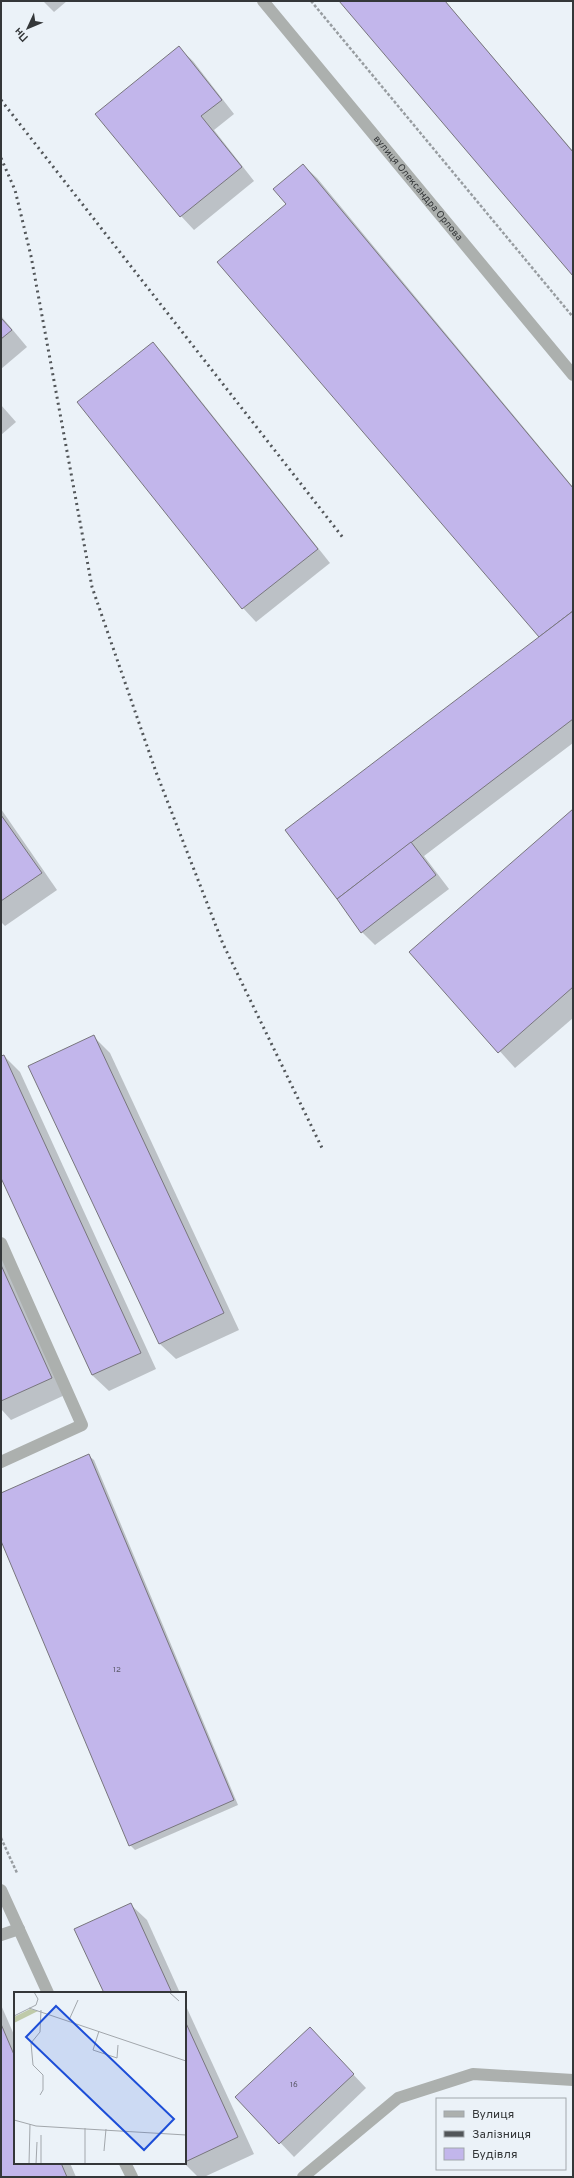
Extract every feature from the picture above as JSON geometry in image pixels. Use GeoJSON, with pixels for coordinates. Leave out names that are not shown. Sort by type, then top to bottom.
{"type":"FeatureCollection","features":[{"type":"Feature","properties":{"kind":"street","name":"вулиця Олександра Орлова"},"geometry":{"type":"LineString","coordinates":[[263,1],[573,375]]}},
{"type":"Feature","properties":{"kind":"street"},"geometry":{"type":"LineString","coordinates":[[1,1243],[82,1425],[1,1462]]}},
{"type":"Feature","properties":{"kind":"street"},"geometry":{"type":"LineString","coordinates":[[1,1890],[48,1992]]}},
{"type":"Feature","properties":{"kind":"street"},"geometry":{"type":"LineString","coordinates":[[1,1935],[19,1929]]}},
{"type":"Feature","properties":{"kind":"street"},"geometry":{"type":"LineString","coordinates":[[303,2177],[398,2098],[473,2074],[573,2080]]}},
{"type":"Feature","properties":{"kind":"street"},"geometry":{"type":"LineString","coordinates":[[126,2164],[132,2177]]}},
{"type":"Feature","properties":{"kind":"path"},"geometry":{"type":"LineString","coordinates":[[311,1],[573,317]]}},
{"type":"Feature","properties":{"kind":"building"},"geometry":{"type":"Polygon","coordinates":[[[339,1],[445,1],[573,152],[573,276],[339,1]]]}},
{"type":"Feature","properties":{"kind":"building"},"geometry":{"type":"Polygon","coordinates":[[[179,46],[222,100],[201,116],[242,167],[180,217],[95,114],[179,46]]]}},
{"type":"Feature","properties":{"kind":"building"},"geometry":{"type":"Polygon","coordinates":[[[303,164],[573,488],[573,611],[539,637],[217,262],[286,204],[273,189],[303,164]]]}},
{"type":"Feature","properties":{"kind":"building"},"geometry":{"type":"Polygon","coordinates":[[[1,318],[12,330],[1,339],[1,318]]]}},
{"type":"Feature","properties":{"kind":"building"},"geometry":{"type":"Polygon","coordinates":[[[153,342],[318,549],[242,609],[77,402],[153,342]]]}},
{"type":"Feature","properties":{"kind":"building"},"geometry":{"type":"Polygon","coordinates":[[[573,611],[573,719],[337,899],[285,830],[573,611]]]}},
{"type":"Feature","properties":{"kind":"building"},"geometry":{"type":"Polygon","coordinates":[[[573,809],[573,987],[498,1053],[409,952],[573,809]]]}},
{"type":"Feature","properties":{"kind":"building"},"geometry":{"type":"Polygon","coordinates":[[[1,815],[42,873],[1,901],[1,815]]]}},
{"type":"Feature","properties":{"kind":"building"},"geometry":{"type":"Polygon","coordinates":[[[411,842],[436,875],[361,933],[337,899],[411,842]]]}},
{"type":"Feature","properties":{"kind":"building"},"geometry":{"type":"Polygon","coordinates":[[[94,1035],[224,1313],[159,1344],[28,1066],[94,1035]]]}},
{"type":"Feature","properties":{"kind":"building"},"geometry":{"type":"Polygon","coordinates":[[[4,1055],[141,1353],[92,1375],[1,1178],[1,1056],[4,1055]]]}},
{"type":"Feature","properties":{"kind":"building"},"geometry":{"type":"Polygon","coordinates":[[[1,1265],[52,1378],[1,1401],[1,1265]]]}},
{"type":"Feature","properties":{"kind":"building"},"geometry":{"type":"Polygon","coordinates":[[[89,1454],[234,1800],[129,1846],[1,1541],[1,1493],[89,1454]]]}},
{"type":"Feature","properties":{"kind":"building"},"geometry":{"type":"Polygon","coordinates":[[[131,1903],[172,1992],[104,1992],[74,1929],[131,1903]]]}},
{"type":"Feature","properties":{"kind":"building"},"geometry":{"type":"Polygon","coordinates":[[[186,2023],[238,2137],[186,2162],[186,2023]]]}},
{"type":"Feature","properties":{"kind":"building"},"geometry":{"type":"Polygon","coordinates":[[[1,2024],[14,2055],[14,2164],[61,2164],[67,2177],[1,2177],[1,2024]]]}},
{"type":"Feature","properties":{"kind":"building"},"geometry":{"type":"Polygon","coordinates":[[[310,2027],[354,2074],[279,2144],[235,2097],[310,2027]]]}},
{"type":"Feature","properties":{"kind":"railway"},"geometry":{"type":"LineString","coordinates":[[1,100],[344,539]]}},
{"type":"Feature","properties":{"kind":"railway"},"geometry":{"type":"LineString","coordinates":[[1,158],[15,190],[31,256],[92,587],[156,772],[223,944],[323,1150]]}}]}
